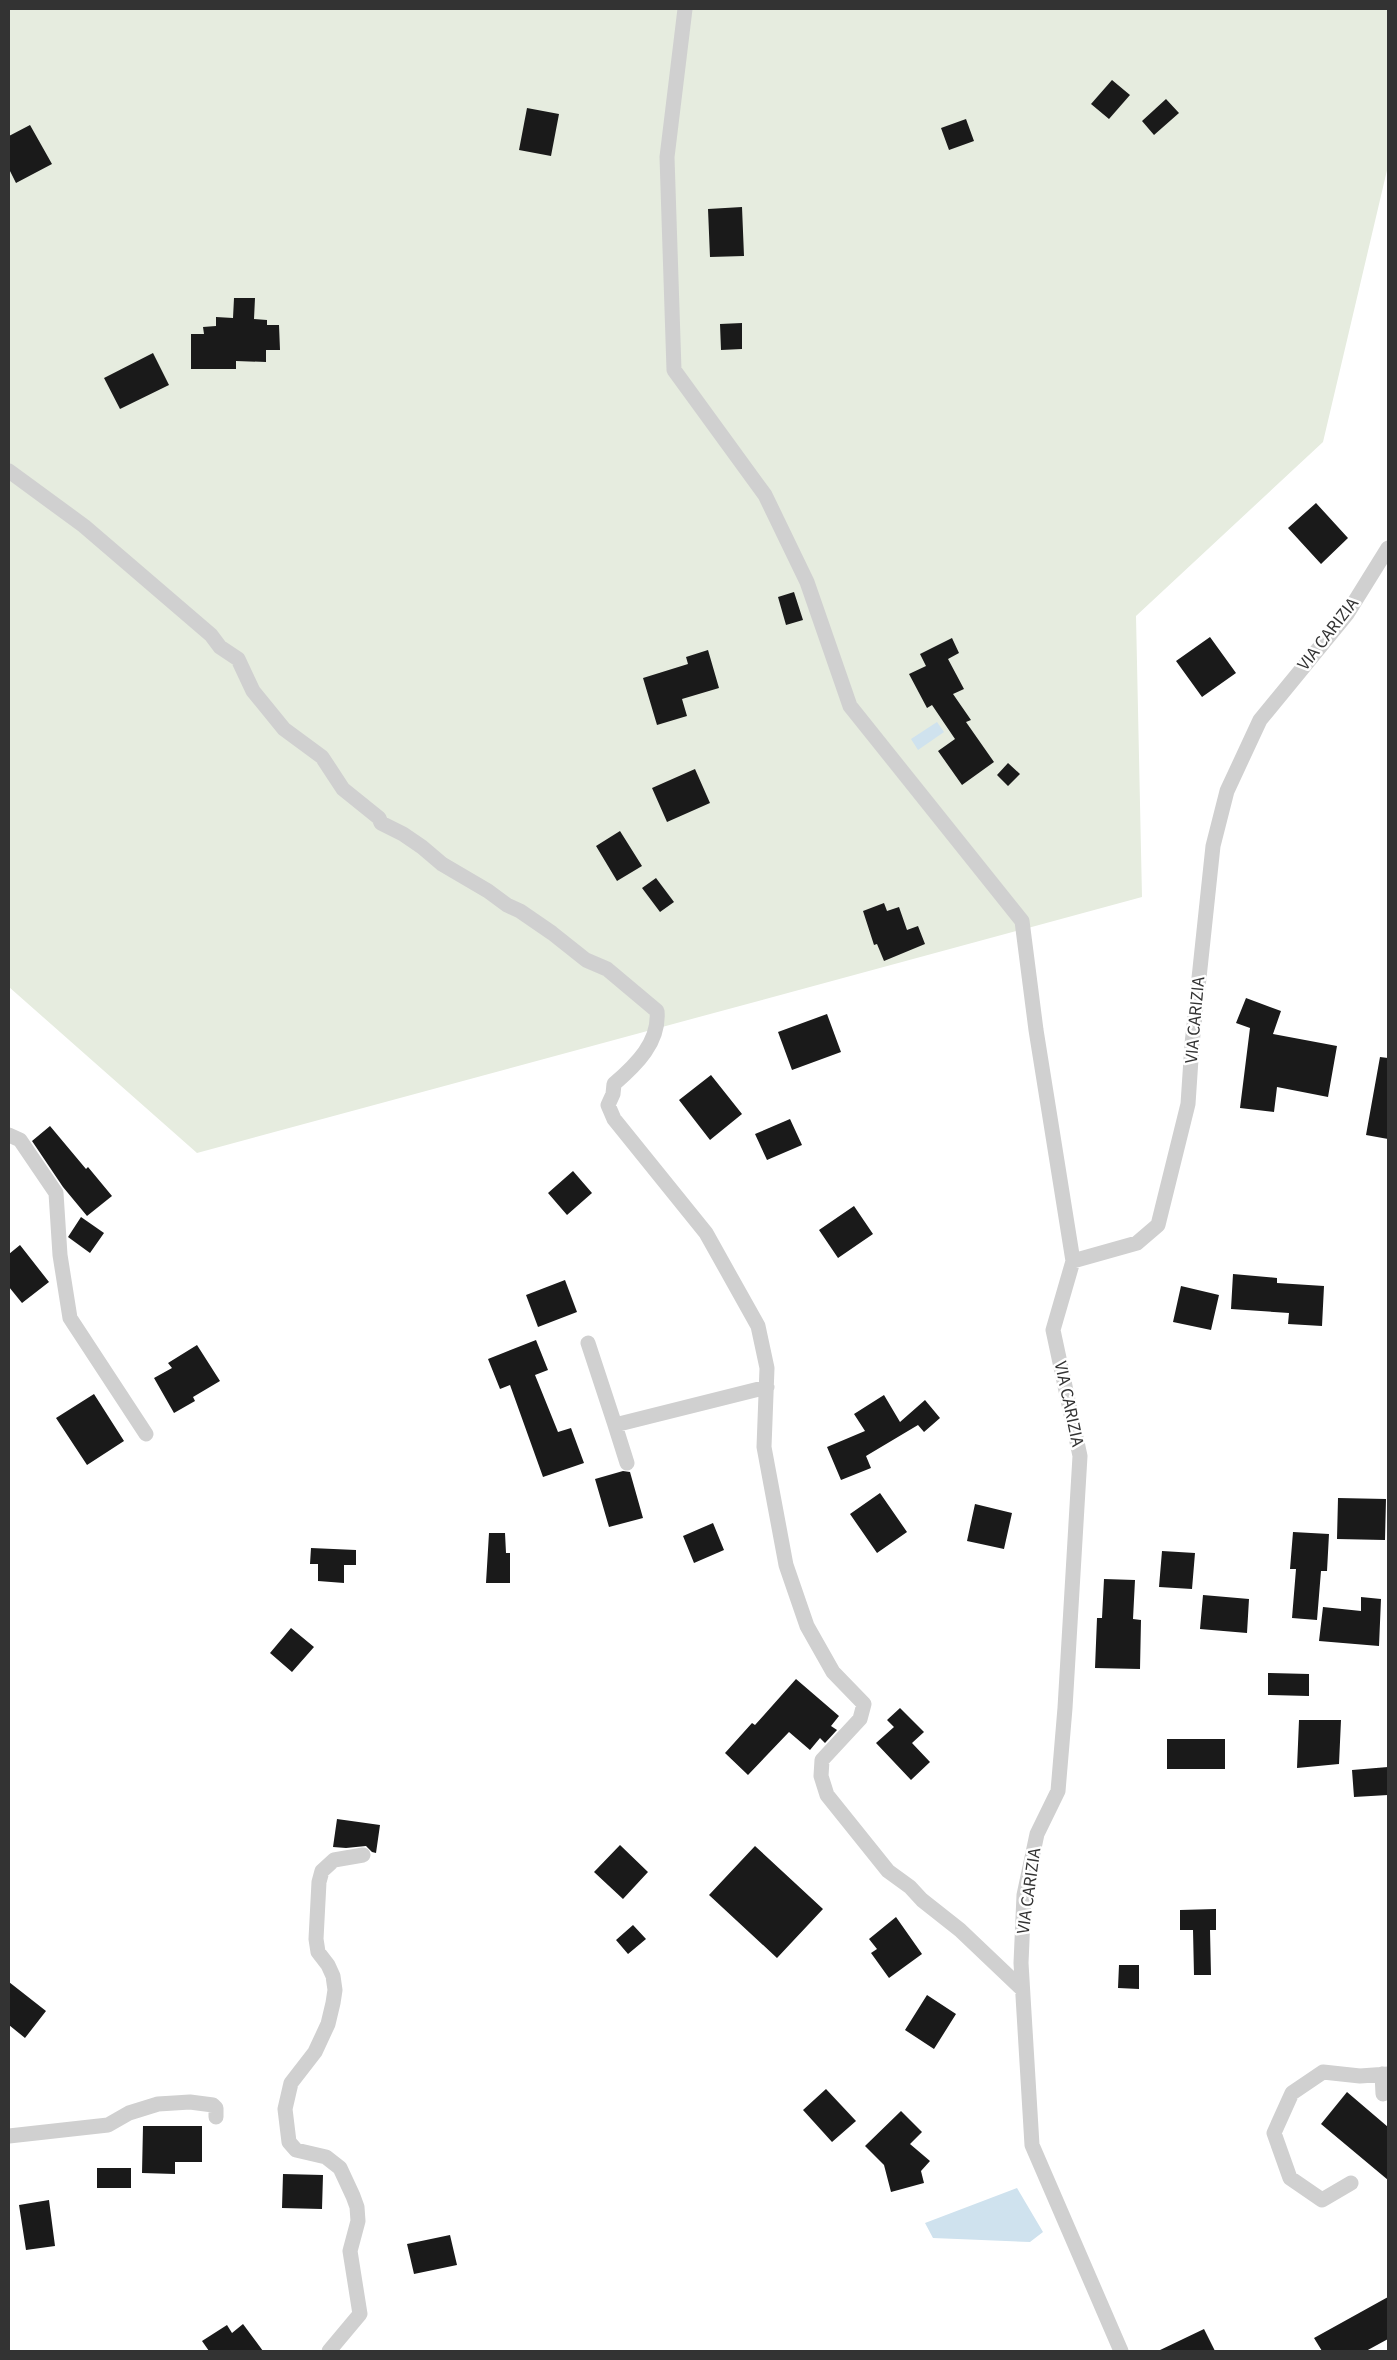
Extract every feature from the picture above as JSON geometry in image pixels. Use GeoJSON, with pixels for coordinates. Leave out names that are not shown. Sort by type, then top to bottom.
{"type":"FeatureCollection","features":[{"type":"Feature","properties":{"kind":"street"},"geometry":{"type":"LineString","coordinates":[[686,9],[667,157],[674,370],[765,495],[807,582],[850,706],[1022,921],[1036,1030],[1074,1261]]}},
{"type":"Feature","properties":{"kind":"street"},"geometry":{"type":"LineString","coordinates":[[9,471],[84,526],[211,635],[220,647],[238,660],[253,691],[284,729],[322,757],[343,789],[356,798],[369,812],[379,818],[381,823],[403,834],[442,864],[528,916],[586,960],[607,969],[657,1011],[658,1021],[650,1046],[630,1070],[614,1084],[613,1094],[608,1105],[614,1119],[624,1133],[706,1233],[758,1326],[767,1368],[764,1447],[786,1564],[806,1626],[833,1672],[864,1704],[860,1719],[822,1760],[821,1776],[827,1795],[888,1871],[910,1886],[922,1900],[960,1930],[1022,1989]]}},
{"type":"Feature","properties":{"kind":"street","name":"VIA CARIZIA"},"geometry":{"type":"LineString","coordinates":[[1121,2351],[1032,2145],[1021,1963],[1024,1895],[1037,1834],[1058,1791],[1065,1708],[1080,1456],[1053,1330],[1074,1261],[1138,1243],[1158,1225],[1188,1104],[1192,1044],[1213,846],[1227,791],[1260,720],[1347,614],[1388,548]]}},
{"type":"Feature","properties":{"kind":"street"},"geometry":{"type":"LineString","coordinates":[[9,1135],[20,1140],[56,1194],[60,1255],[70,1318],[146,1434]]}},
{"type":"Feature","properties":{"kind":"street"},"geometry":{"type":"LineString","coordinates":[[588,1343],[627,1463]]}},
{"type":"Feature","properties":{"kind":"street"},"geometry":{"type":"LineString","coordinates":[[615,1425],[767,1387]]}},
{"type":"Feature","properties":{"kind":"street"},"geometry":{"type":"LineString","coordinates":[[329,2351],[360,2314],[350,2251],[358,2220],[357,2207],[340,2168],[326,2157],[296,2150],[289,2142],[285,2109],[291,2083],[315,2052],[328,2024],[333,2003],[335,1990],[333,1976],[328,1965],[318,1952],[317,1945],[319,1882],[322,1871],[334,1860],[363,1855]]}},
{"type":"Feature","properties":{"kind":"street"},"geometry":{"type":"LineString","coordinates":[[1351,2183],[1322,2200],[1290,2178],[1274,2133],[1292,2093],[1322,2072],[1360,2076],[1385,2074],[1383,2094]]}},
{"type":"Feature","properties":{"kind":"street"},"geometry":{"type":"LineString","coordinates":[[9,2136],[108,2125],[129,2113],[158,2104],[190,2102],[213,2105],[216,2108],[216,2117]]}},
{"type":"Feature","properties":{"kind":"shaded area"},"geometry":{"type":"Polygon","coordinates":[[[9,9],[1388,9],[1388,166],[1323,442],[1136,616],[1142,897],[197,1153],[9,987],[9,9]]]}},
{"type":"Feature","properties":{"kind":"water"},"geometry":{"type":"Polygon","coordinates":[[[937,722],[944,732],[918,750],[911,739],[937,722]]]}},
{"type":"Feature","properties":{"kind":"water"},"geometry":{"type":"Polygon","coordinates":[[[1017,2188],[1043,2232],[1030,2242],[933,2238],[925,2223],[1017,2188]]]}},
{"type":"Feature","properties":{"kind":"building"},"geometry":{"type":"Polygon","coordinates":[[[1112,80],[1130,95],[1109,119],[1091,104],[1112,80]]]}},
{"type":"Feature","properties":{"kind":"building"},"geometry":{"type":"Polygon","coordinates":[[[1166,99],[1179,113],[1154,135],[1142,121],[1166,99]]]}},
{"type":"Feature","properties":{"kind":"building"},"geometry":{"type":"Polygon","coordinates":[[[527,108],[559,114],[551,156],[519,150],[527,108]]]}},
{"type":"Feature","properties":{"kind":"building"},"geometry":{"type":"Polygon","coordinates":[[[966,119],[974,141],[949,150],[941,128],[966,119]]]}},
{"type":"Feature","properties":{"kind":"building"},"geometry":{"type":"Polygon","coordinates":[[[30,125],[52,164],[16,183],[9,169],[9,136],[30,125]]]}},
{"type":"Feature","properties":{"kind":"building"},"geometry":{"type":"Polygon","coordinates":[[[742,207],[744,256],[710,257],[708,209],[742,207]]]}},
{"type":"Feature","properties":{"kind":"building"},"geometry":{"type":"Polygon","coordinates":[[[234,298],[255,298],[254,319],[267,320],[267,325],[279,325],[280,350],[266,350],[266,362],[236,361],[236,369],[191,369],[191,334],[204,334],[203,327],[216,326],[216,317],[233,318],[234,298]]]}},
{"type":"Feature","properties":{"kind":"building"},"geometry":{"type":"Polygon","coordinates":[[[742,323],[742,349],[721,350],[720,324],[742,323]]]}},
{"type":"Feature","properties":{"kind":"building"},"geometry":{"type":"Polygon","coordinates":[[[153,353],[169,385],[120,409],[104,378],[153,353]]]}},
{"type":"Feature","properties":{"kind":"building"},"geometry":{"type":"Polygon","coordinates":[[[1316,503],[1348,538],[1321,564],[1288,528],[1316,503]]]}},
{"type":"Feature","properties":{"kind":"building"},"geometry":{"type":"Polygon","coordinates":[[[794,592],[803,620],[786,625],[778,597],[794,592]]]}},
{"type":"Feature","properties":{"kind":"building"},"geometry":{"type":"Polygon","coordinates":[[[1210,637],[1236,673],[1202,697],[1176,661],[1210,637]]]}},
{"type":"Feature","properties":{"kind":"building"},"geometry":{"type":"Polygon","coordinates":[[[952,638],[959,653],[948,659],[964,689],[953,694],[971,720],[966,722],[994,762],[962,785],[938,751],[955,739],[932,705],[927,708],[909,674],[926,666],[920,654],[952,638]]]}},
{"type":"Feature","properties":{"kind":"building"},"geometry":{"type":"Polygon","coordinates":[[[708,650],[719,688],[682,699],[687,716],[657,725],[643,678],[688,664],[686,657],[708,650]]]}},
{"type":"Feature","properties":{"kind":"building"},"geometry":{"type":"Polygon","coordinates":[[[1008,763],[1020,774],[1008,786],[997,775],[1008,763]]]}},
{"type":"Feature","properties":{"kind":"building"},"geometry":{"type":"Polygon","coordinates":[[[695,769],[710,803],[667,822],[652,788],[695,769]]]}},
{"type":"Feature","properties":{"kind":"building"},"geometry":{"type":"Polygon","coordinates":[[[620,831],[642,866],[617,881],[596,846],[620,831]]]}},
{"type":"Feature","properties":{"kind":"building"},"geometry":{"type":"Polygon","coordinates":[[[656,878],[674,902],[660,912],[642,888],[656,878]]]}},
{"type":"Feature","properties":{"kind":"building"},"geometry":{"type":"Polygon","coordinates":[[[884,903],[887,911],[899,907],[907,930],[918,926],[925,944],[884,961],[877,944],[874,945],[863,911],[884,903]]]}},
{"type":"Feature","properties":{"kind":"building"},"geometry":{"type":"Polygon","coordinates":[[[1246,998],[1281,1011],[1273,1034],[1337,1046],[1328,1097],[1277,1087],[1274,1112],[1240,1108],[1250,1028],[1236,1023],[1246,998]]]}},
{"type":"Feature","properties":{"kind":"building"},"geometry":{"type":"Polygon","coordinates":[[[827,1014],[841,1052],[792,1070],[778,1032],[827,1014]]]}},
{"type":"Feature","properties":{"kind":"building"},"geometry":{"type":"Polygon","coordinates":[[[1380,1057],[1388,1058],[1388,1139],[1366,1135],[1380,1057]]]}},
{"type":"Feature","properties":{"kind":"building"},"geometry":{"type":"Polygon","coordinates":[[[711,1075],[742,1114],[710,1140],[679,1100],[711,1075]]]}},
{"type":"Feature","properties":{"kind":"building"},"geometry":{"type":"Polygon","coordinates":[[[790,1119],[802,1145],[767,1160],[755,1134],[790,1119]]]}},
{"type":"Feature","properties":{"kind":"building"},"geometry":{"type":"Polygon","coordinates":[[[50,1126],[86,1169],[88,1167],[112,1196],[87,1216],[63,1187],[32,1141],[50,1126]]]}},
{"type":"Feature","properties":{"kind":"building"},"geometry":{"type":"Polygon","coordinates":[[[573,1171],[592,1193],[567,1215],[548,1193],[573,1171]]]}},
{"type":"Feature","properties":{"kind":"building"},"geometry":{"type":"Polygon","coordinates":[[[854,1206],[873,1234],[838,1258],[819,1230],[854,1206]]]}},
{"type":"Feature","properties":{"kind":"building"},"geometry":{"type":"Polygon","coordinates":[[[81,1217],[104,1233],[90,1253],[68,1237],[81,1217]]]}},
{"type":"Feature","properties":{"kind":"building"},"geometry":{"type":"Polygon","coordinates":[[[20,1245],[49,1282],[22,1303],[9,1287],[9,1254],[20,1245]]]}},
{"type":"Feature","properties":{"kind":"building"},"geometry":{"type":"Polygon","coordinates":[[[1233,1274],[1277,1278],[1277,1283],[1324,1286],[1322,1326],[1288,1324],[1289,1313],[1231,1309],[1233,1274]]]}},
{"type":"Feature","properties":{"kind":"building"},"geometry":{"type":"Polygon","coordinates":[[[565,1280],[577,1312],[538,1327],[526,1295],[565,1280]]]}},
{"type":"Feature","properties":{"kind":"building"},"geometry":{"type":"Polygon","coordinates":[[[1181,1286],[1219,1295],[1211,1330],[1173,1322],[1181,1286]]]}},
{"type":"Feature","properties":{"kind":"building"},"geometry":{"type":"Polygon","coordinates":[[[536,1340],[548,1370],[535,1375],[558,1432],[571,1428],[584,1463],[543,1477],[510,1385],[500,1389],[488,1359],[536,1340]]]}},
{"type":"Feature","properties":{"kind":"building"},"geometry":{"type":"Polygon","coordinates":[[[197,1345],[220,1381],[193,1397],[195,1401],[174,1413],[154,1378],[172,1368],[168,1363],[197,1345]]]}},
{"type":"Feature","properties":{"kind":"building"},"geometry":{"type":"Polygon","coordinates":[[[94,1394],[124,1441],[87,1465],[56,1418],[94,1394]]]}},
{"type":"Feature","properties":{"kind":"building"},"geometry":{"type":"Polygon","coordinates":[[[884,1395],[900,1422],[925,1400],[940,1418],[924,1432],[918,1425],[866,1456],[871,1468],[841,1480],[827,1447],[865,1431],[854,1414],[884,1395]]]}},
{"type":"Feature","properties":{"kind":"building"},"geometry":{"type":"Polygon","coordinates":[[[623,1471],[630,1472],[643,1518],[609,1527],[595,1479],[623,1471]]]}},
{"type":"Feature","properties":{"kind":"building"},"geometry":{"type":"Polygon","coordinates":[[[880,1493],[907,1532],[877,1553],[850,1514],[880,1493]]]}},
{"type":"Feature","properties":{"kind":"building"},"geometry":{"type":"Polygon","coordinates":[[[1338,1498],[1386,1499],[1385,1540],[1337,1539],[1338,1498]]]}},
{"type":"Feature","properties":{"kind":"building"},"geometry":{"type":"Polygon","coordinates":[[[975,1504],[1012,1513],[1004,1549],[967,1541],[975,1504]]]}},
{"type":"Feature","properties":{"kind":"building"},"geometry":{"type":"Polygon","coordinates":[[[713,1523],[724,1550],[694,1563],[683,1536],[713,1523]]]}},
{"type":"Feature","properties":{"kind":"building"},"geometry":{"type":"Polygon","coordinates":[[[1293,1532],[1329,1534],[1327,1571],[1321,1571],[1317,1620],[1292,1618],[1296,1569],[1290,1569],[1293,1532]]]}},
{"type":"Feature","properties":{"kind":"building"},"geometry":{"type":"Polygon","coordinates":[[[489,1533],[505,1533],[506,1553],[510,1553],[510,1583],[486,1583],[489,1533]]]}},
{"type":"Feature","properties":{"kind":"building"},"geometry":{"type":"Polygon","coordinates":[[[311,1548],[356,1550],[356,1565],[344,1565],[344,1583],[318,1581],[318,1564],[310,1564],[311,1548]]]}},
{"type":"Feature","properties":{"kind":"building"},"geometry":{"type":"Polygon","coordinates":[[[1162,1551],[1195,1553],[1192,1589],[1159,1587],[1162,1551]]]}},
{"type":"Feature","properties":{"kind":"building"},"geometry":{"type":"Polygon","coordinates":[[[1104,1579],[1135,1580],[1133,1619],[1141,1620],[1140,1669],[1095,1668],[1097,1618],[1102,1618],[1104,1579]]]}},
{"type":"Feature","properties":{"kind":"building"},"geometry":{"type":"Polygon","coordinates":[[[1203,1595],[1249,1599],[1247,1633],[1200,1629],[1203,1595]]]}},
{"type":"Feature","properties":{"kind":"building"},"geometry":{"type":"Polygon","coordinates":[[[1361,1597],[1381,1599],[1379,1646],[1319,1641],[1323,1607],[1361,1611],[1361,1597]]]}},
{"type":"Feature","properties":{"kind":"building"},"geometry":{"type":"Polygon","coordinates":[[[291,1628],[314,1647],[292,1672],[270,1653],[291,1628]]]}},
{"type":"Feature","properties":{"kind":"building"},"geometry":{"type":"Polygon","coordinates":[[[1268,1673],[1309,1674],[1309,1696],[1268,1695],[1268,1673]]]}},
{"type":"Feature","properties":{"kind":"building"},"geometry":{"type":"Polygon","coordinates":[[[796,1679],[839,1716],[831,1726],[837,1730],[825,1743],[820,1738],[810,1750],[789,1732],[748,1775],[725,1753],[752,1723],[755,1725],[796,1679]]]}},
{"type":"Feature","properties":{"kind":"building"},"geometry":{"type":"Polygon","coordinates":[[[900,1708],[924,1732],[912,1743],[930,1762],[911,1780],[876,1743],[894,1727],[887,1720],[900,1708]]]}},
{"type":"Feature","properties":{"kind":"building"},"geometry":{"type":"Polygon","coordinates":[[[1299,1720],[1341,1720],[1339,1764],[1297,1768],[1299,1720]]]}},
{"type":"Feature","properties":{"kind":"building"},"geometry":{"type":"Polygon","coordinates":[[[1167,1739],[1225,1739],[1225,1769],[1167,1769],[1167,1739]]]}},
{"type":"Feature","properties":{"kind":"building"},"geometry":{"type":"Polygon","coordinates":[[[1388,1767],[1388,1795],[1354,1797],[1352,1770],[1388,1767]]]}},
{"type":"Feature","properties":{"kind":"building"},"geometry":{"type":"Polygon","coordinates":[[[337,1819],[380,1825],[376,1853],[366,1846],[333,1847],[337,1819]]]}},
{"type":"Feature","properties":{"kind":"building"},"geometry":{"type":"Polygon","coordinates":[[[620,1845],[648,1872],[623,1899],[594,1872],[620,1845]]]}},
{"type":"Feature","properties":{"kind":"building"},"geometry":{"type":"Polygon","coordinates":[[[755,1846],[823,1909],[777,1958],[709,1895],[755,1846]]]}},
{"type":"Feature","properties":{"kind":"building"},"geometry":{"type":"Polygon","coordinates":[[[1216,1909],[1216,1930],[1210,1930],[1211,1975],[1194,1975],[1193,1930],[1180,1930],[1180,1910],[1216,1909]]]}},
{"type":"Feature","properties":{"kind":"building"},"geometry":{"type":"Polygon","coordinates":[[[896,1917],[922,1954],[889,1978],[871,1953],[877,1949],[869,1939],[896,1917]]]}},
{"type":"Feature","properties":{"kind":"building"},"geometry":{"type":"Polygon","coordinates":[[[633,1925],[646,1939],[628,1954],[616,1940],[633,1925]]]}},
{"type":"Feature","properties":{"kind":"building"},"geometry":{"type":"Polygon","coordinates":[[[1119,1965],[1139,1965],[1139,1989],[1118,1988],[1119,1965]]]}},
{"type":"Feature","properties":{"kind":"building"},"geometry":{"type":"Polygon","coordinates":[[[9,1982],[46,2011],[25,2038],[9,2025],[9,1982]]]}},
{"type":"Feature","properties":{"kind":"building"},"geometry":{"type":"Polygon","coordinates":[[[927,1995],[956,2014],[934,2049],[905,2030],[927,1995]]]}},
{"type":"Feature","properties":{"kind":"building"},"geometry":{"type":"Polygon","coordinates":[[[826,2089],[856,2121],[832,2142],[803,2110],[826,2089]]]}},
{"type":"Feature","properties":{"kind":"building"},"geometry":{"type":"Polygon","coordinates":[[[1347,2092],[1388,2127],[1388,2180],[1321,2124],[1347,2092]]]}},
{"type":"Feature","properties":{"kind":"building"},"geometry":{"type":"Polygon","coordinates":[[[901,2111],[922,2132],[910,2144],[930,2161],[921,2171],[924,2183],[891,2192],[884,2165],[865,2146],[901,2111]]]}},
{"type":"Feature","properties":{"kind":"building"},"geometry":{"type":"Polygon","coordinates":[[[143,2126],[202,2126],[202,2162],[175,2162],[175,2174],[142,2173],[143,2126]]]}},
{"type":"Feature","properties":{"kind":"building"},"geometry":{"type":"Polygon","coordinates":[[[97,2168],[131,2168],[131,2188],[97,2188],[97,2168]]]}},
{"type":"Feature","properties":{"kind":"building"},"geometry":{"type":"Polygon","coordinates":[[[283,2174],[323,2175],[322,2209],[282,2208],[283,2174]]]}},
{"type":"Feature","properties":{"kind":"building"},"geometry":{"type":"Polygon","coordinates":[[[49,2200],[55,2246],[26,2250],[19,2205],[49,2200]]]}},
{"type":"Feature","properties":{"kind":"building"},"geometry":{"type":"Polygon","coordinates":[[[450,2235],[457,2265],[414,2274],[407,2244],[450,2235]]]}},
{"type":"Feature","properties":{"kind":"building"},"geometry":{"type":"Polygon","coordinates":[[[1388,2297],[1388,2339],[1366,2351],[1322,2351],[1314,2338],[1388,2297]]]}},
{"type":"Feature","properties":{"kind":"building"},"geometry":{"type":"Polygon","coordinates":[[[243,2324],[263,2351],[209,2351],[202,2341],[227,2325],[232,2333],[243,2324]]]}},
{"type":"Feature","properties":{"kind":"building"},"geometry":{"type":"Polygon","coordinates":[[[1204,2329],[1215,2351],[1158,2351],[1204,2329]]]}}]}
